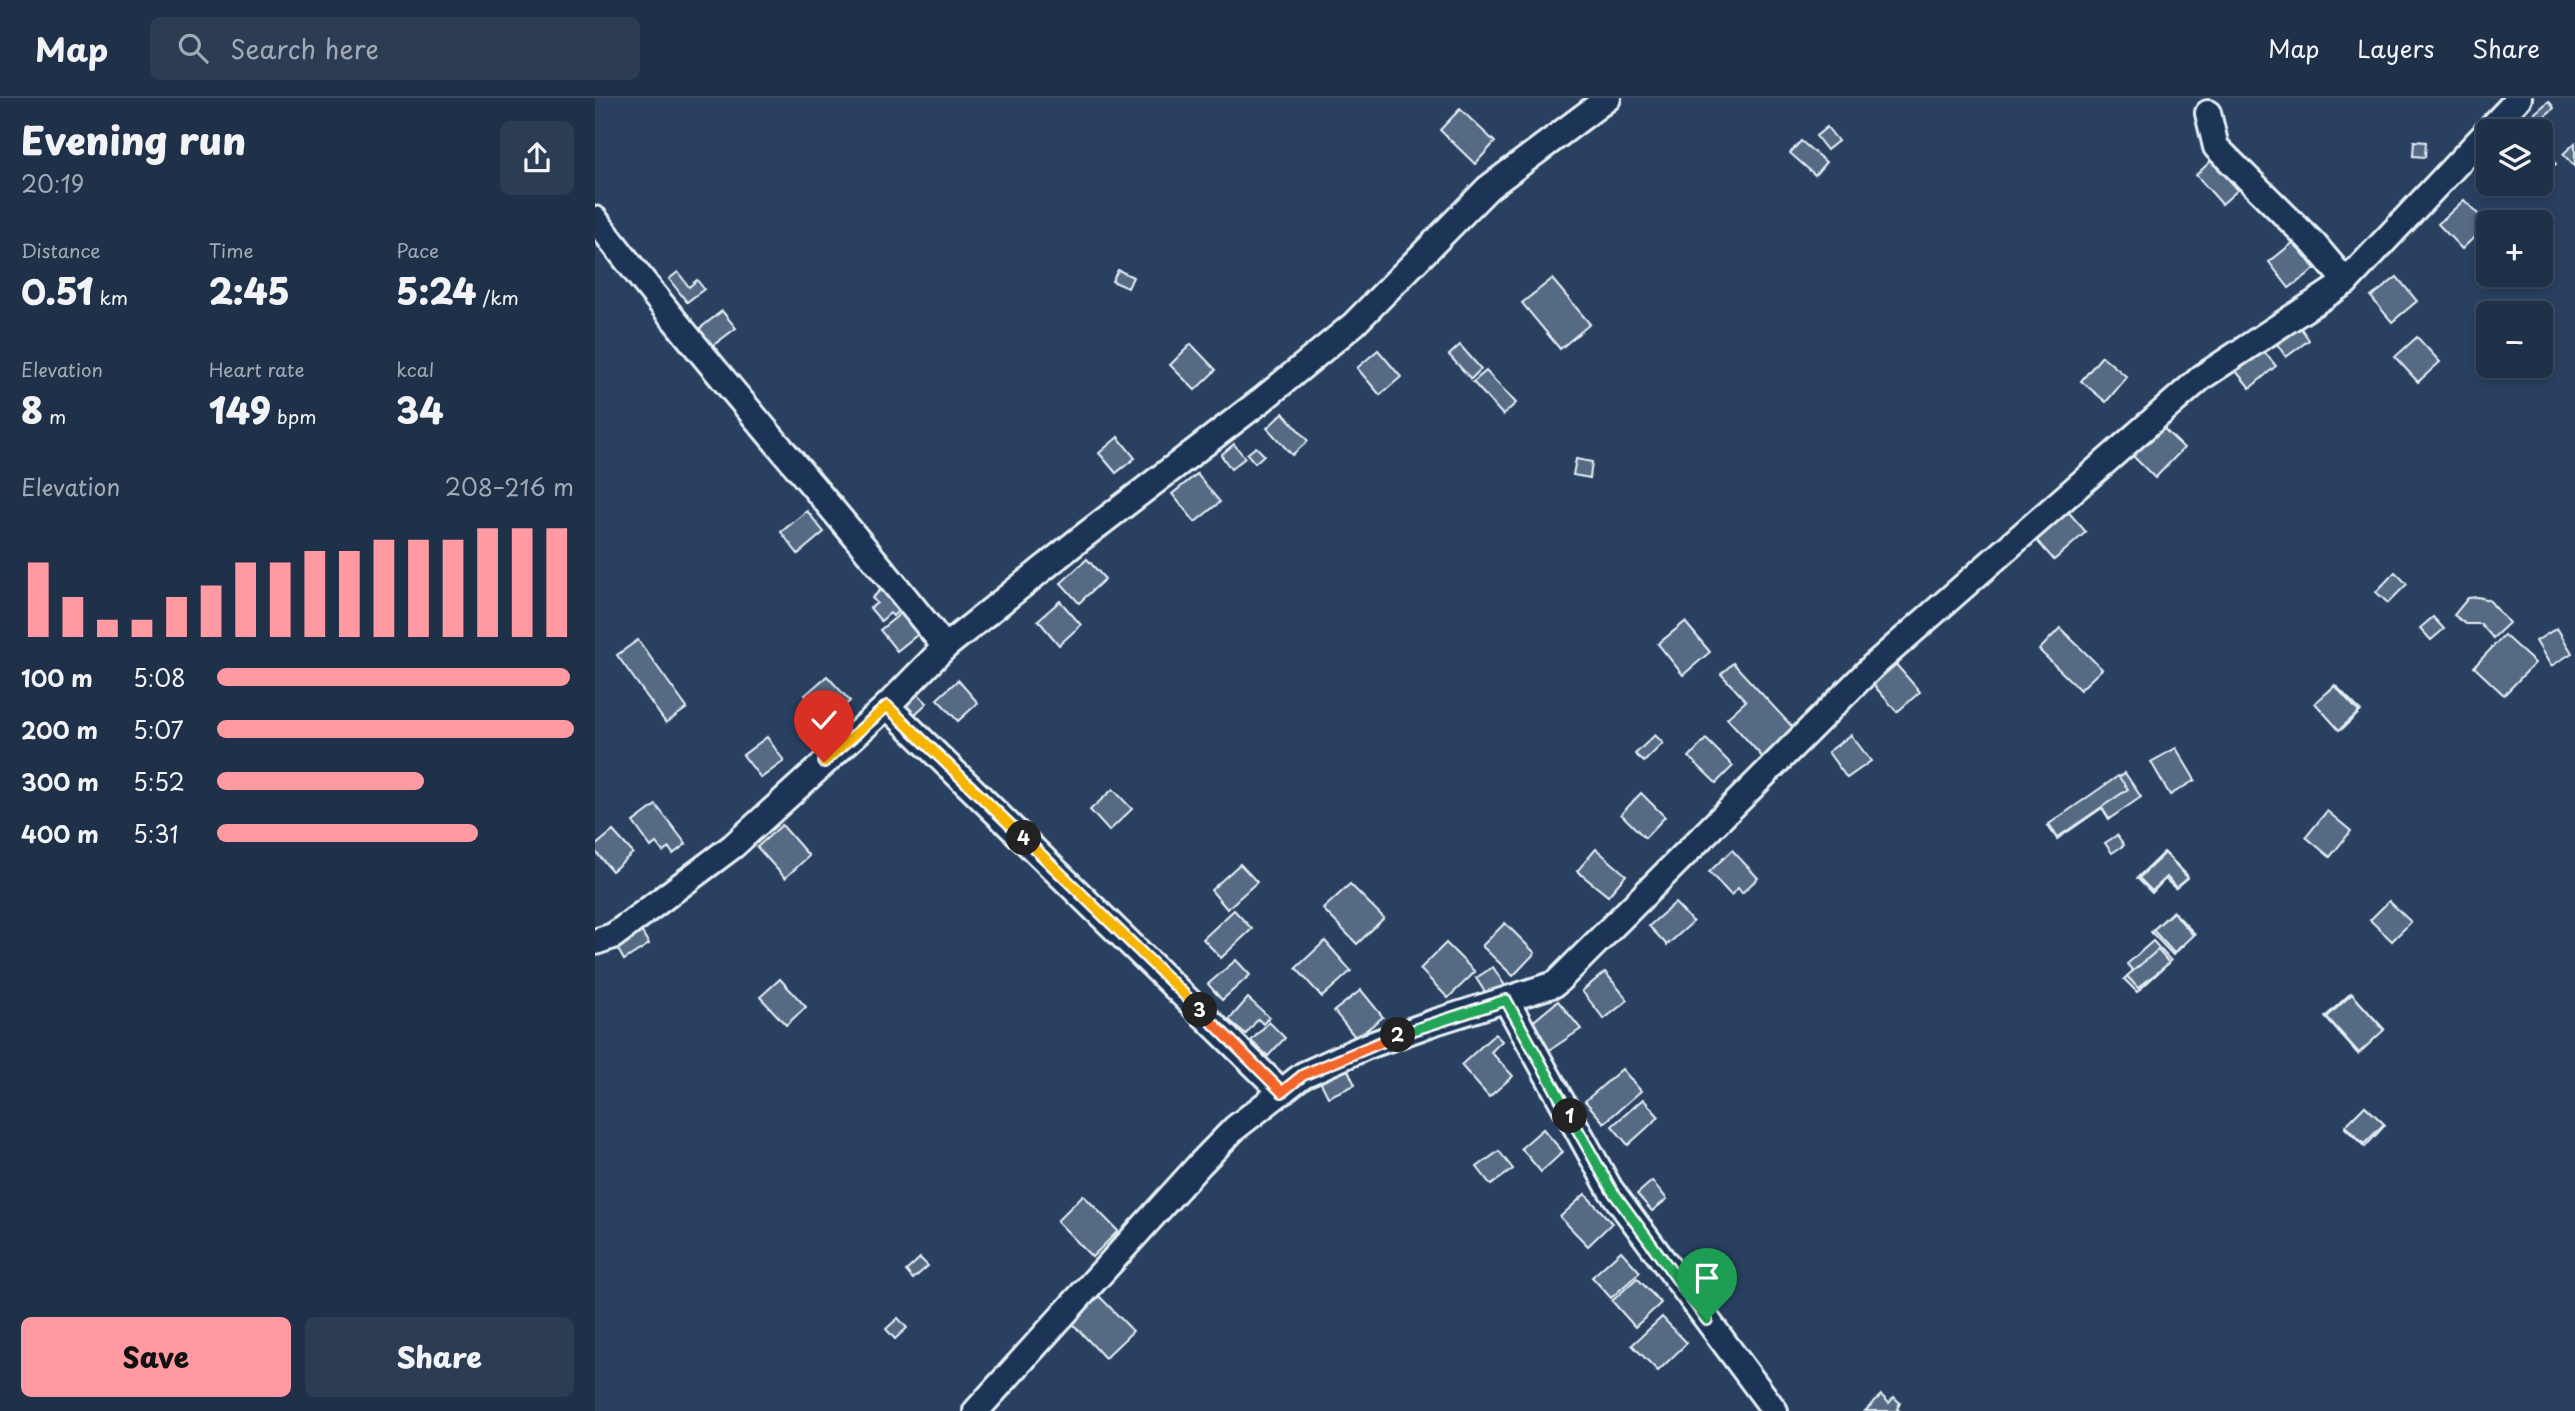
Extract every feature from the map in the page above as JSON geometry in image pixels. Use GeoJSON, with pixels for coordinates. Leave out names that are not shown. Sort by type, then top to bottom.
{"type":"FeatureCollection","features":[{"type":"Feature","properties":{"kind":"street"},"geometry":{"type":"LineString","coordinates":[[595,942],[613,936],[733,846],[887,706],[945,647],[1080,539],[1263,399],[1354,324],[1488,188],[1608,98]]}},
{"type":"Feature","properties":{"kind":"street"},"geometry":{"type":"LineString","coordinates":[[976,1411],[1200,1164],[1235,1128],[1274,1096],[1303,1075],[1365,1047],[1555,984],[1874,666],[2202,377],[2346,282],[2519,98]]}},
{"type":"Feature","properties":{"kind":"street"},"geometry":{"type":"LineString","coordinates":[[2208,113],[2217,147],[2314,244],[2346,282]]}},
{"type":"Feature","properties":{"kind":"street"},"geometry":{"type":"LineString","coordinates":[[595,219],[714,370],[877,561],[945,647]]}},
{"type":"Feature","properties":{"kind":"street"},"geometry":{"type":"LineString","coordinates":[[887,706],[1282,1092]]}},
{"type":"Feature","properties":{"kind":"street"},"geometry":{"type":"LineString","coordinates":[[1506,1000],[1611,1189],[1775,1411]]}},
{"type":"Feature","properties":{"kind":"building"},"geometry":{"type":"Polygon","coordinates":[[[2549,101],[2554,108],[2541,119],[2529,118],[2549,101]]]}},
{"type":"Feature","properties":{"kind":"building"},"geometry":{"type":"Polygon","coordinates":[[[1460,109],[1495,142],[1475,164],[1440,130],[1460,109]]]}},
{"type":"Feature","properties":{"kind":"building"},"geometry":{"type":"Polygon","coordinates":[[[1827,127],[1838,141],[1827,150],[1816,136],[1827,127]]]}},
{"type":"Feature","properties":{"kind":"building"},"geometry":{"type":"Polygon","coordinates":[[[1801,141],[1826,162],[1815,175],[1790,153],[1801,141]]]}},
{"type":"Feature","properties":{"kind":"building"},"geometry":{"type":"Polygon","coordinates":[[[2414,141],[2426,142],[2425,157],[2413,156],[2414,141]]]}},
{"type":"Feature","properties":{"kind":"building"},"geometry":{"type":"Polygon","coordinates":[[[2575,143],[2575,167],[2563,154],[2575,143]]]}},
{"type":"Feature","properties":{"kind":"building"},"geometry":{"type":"Polygon","coordinates":[[[2212,160],[2238,190],[2222,204],[2196,175],[2212,160]]]}},
{"type":"Feature","properties":{"kind":"building"},"geometry":{"type":"Polygon","coordinates":[[[2464,200],[2476,212],[2476,236],[2462,249],[2438,224],[2464,200]]]}},
{"type":"Feature","properties":{"kind":"building"},"geometry":{"type":"Polygon","coordinates":[[[2294,242],[2315,269],[2289,288],[2269,262],[2294,242]]]}},
{"type":"Feature","properties":{"kind":"building"},"geometry":{"type":"Polygon","coordinates":[[[1118,270],[1133,277],[1128,288],[1112,281],[1118,270]]]}},
{"type":"Feature","properties":{"kind":"building"},"geometry":{"type":"Polygon","coordinates":[[[678,272],[689,287],[697,280],[704,289],[687,302],[669,279],[678,272]]]}},
{"type":"Feature","properties":{"kind":"building"},"geometry":{"type":"Polygon","coordinates":[[[2397,277],[2417,301],[2392,322],[2371,297],[2397,277]]]}},
{"type":"Feature","properties":{"kind":"building"},"geometry":{"type":"Polygon","coordinates":[[[1552,279],[1590,324],[1560,349],[1522,303],[1552,279]]]}},
{"type":"Feature","properties":{"kind":"building"},"geometry":{"type":"Polygon","coordinates":[[[722,311],[736,328],[707,350],[694,333],[722,311]]]}},
{"type":"Feature","properties":{"kind":"building"},"geometry":{"type":"Polygon","coordinates":[[[2298,324],[2309,340],[2286,357],[2275,341],[2298,324]]]}},
{"type":"Feature","properties":{"kind":"building"},"geometry":{"type":"Polygon","coordinates":[[[2417,337],[2440,362],[2418,382],[2395,357],[2417,337]]]}},
{"type":"Feature","properties":{"kind":"building"},"geometry":{"type":"Polygon","coordinates":[[[1191,344],[1216,370],[1195,390],[1170,365],[1191,344]]]}},
{"type":"Feature","properties":{"kind":"building"},"geometry":{"type":"Polygon","coordinates":[[[1460,345],[1481,369],[1471,379],[1449,355],[1460,345]]]}},
{"type":"Feature","properties":{"kind":"building"},"geometry":{"type":"Polygon","coordinates":[[[2261,348],[2276,366],[2250,388],[2235,370],[2261,348]]]}},
{"type":"Feature","properties":{"kind":"building"},"geometry":{"type":"Polygon","coordinates":[[[1378,350],[1401,377],[1380,395],[1357,368],[1378,350]]]}},
{"type":"Feature","properties":{"kind":"building"},"geometry":{"type":"Polygon","coordinates":[[[2102,356],[2127,377],[2106,402],[2081,381],[2102,356]]]}},
{"type":"Feature","properties":{"kind":"building"},"geometry":{"type":"Polygon","coordinates":[[[1486,371],[1516,403],[1503,415],[1473,382],[1486,371]]]}},
{"type":"Feature","properties":{"kind":"building"},"geometry":{"type":"Polygon","coordinates":[[[1283,413],[1308,441],[1292,455],[1267,428],[1283,413]]]}},
{"type":"Feature","properties":{"kind":"building"},"geometry":{"type":"Polygon","coordinates":[[[2159,424],[2184,448],[2155,478],[2130,453],[2159,424]]]}},
{"type":"Feature","properties":{"kind":"building"},"geometry":{"type":"Polygon","coordinates":[[[1118,437],[1135,458],[1116,473],[1099,453],[1118,437]]]}},
{"type":"Feature","properties":{"kind":"building"},"geometry":{"type":"Polygon","coordinates":[[[1234,444],[1245,458],[1231,469],[1221,455],[1234,444]]]}},
{"type":"Feature","properties":{"kind":"building"},"geometry":{"type":"Polygon","coordinates":[[[1256,447],[1264,455],[1255,463],[1247,454],[1256,447]]]}},
{"type":"Feature","properties":{"kind":"building"},"geometry":{"type":"Polygon","coordinates":[[[1576,459],[1592,462],[1590,478],[1573,475],[1576,459]]]}},
{"type":"Feature","properties":{"kind":"building"},"geometry":{"type":"Polygon","coordinates":[[[1197,474],[1220,502],[1195,522],[1172,494],[1197,474]]]}},
{"type":"Feature","properties":{"kind":"building"},"geometry":{"type":"Polygon","coordinates":[[[2064,507],[2086,532],[2054,560],[2032,535],[2064,507]]]}},
{"type":"Feature","properties":{"kind":"building"},"geometry":{"type":"Polygon","coordinates":[[[807,511],[824,532],[798,554],[781,532],[807,511]]]}},
{"type":"Feature","properties":{"kind":"building"},"geometry":{"type":"Polygon","coordinates":[[[1087,559],[1105,579],[1079,603],[1061,583],[1087,559]]]}},
{"type":"Feature","properties":{"kind":"building"},"geometry":{"type":"Polygon","coordinates":[[[2395,572],[2407,584],[2388,603],[2376,592],[2395,572]]]}},
{"type":"Feature","properties":{"kind":"building"},"geometry":{"type":"Polygon","coordinates":[[[885,586],[903,606],[893,616],[890,613],[881,621],[870,608],[877,603],[872,598],[885,586]]]}},
{"type":"Feature","properties":{"kind":"building"},"geometry":{"type":"Polygon","coordinates":[[[2468,598],[2489,600],[2509,623],[2493,638],[2481,624],[2466,624],[2454,615],[2468,598]]]}},
{"type":"Feature","properties":{"kind":"building"},"geometry":{"type":"Polygon","coordinates":[[[1060,601],[1081,625],[1059,645],[1038,620],[1060,601]]]}},
{"type":"Feature","properties":{"kind":"building"},"geometry":{"type":"Polygon","coordinates":[[[905,610],[922,631],[897,651],[880,630],[905,610]]]}},
{"type":"Feature","properties":{"kind":"building"},"geometry":{"type":"Polygon","coordinates":[[[2433,617],[2444,629],[2431,640],[2420,628],[2433,617]]]}},
{"type":"Feature","properties":{"kind":"building"},"geometry":{"type":"Polygon","coordinates":[[[1685,622],[1710,652],[1683,675],[1658,644],[1685,622]]]}},
{"type":"Feature","properties":{"kind":"building"},"geometry":{"type":"Polygon","coordinates":[[[2060,628],[2102,669],[2080,690],[2039,650],[2060,628]]]}},
{"type":"Feature","properties":{"kind":"building"},"geometry":{"type":"Polygon","coordinates":[[[2557,628],[2572,653],[2551,666],[2536,641],[2557,628]]]}},
{"type":"Feature","properties":{"kind":"building"},"geometry":{"type":"Polygon","coordinates":[[[2504,635],[2535,663],[2504,695],[2474,667],[2504,635]]]}},
{"type":"Feature","properties":{"kind":"building"},"geometry":{"type":"Polygon","coordinates":[[[638,640],[687,708],[666,723],[617,655],[638,640]]]}},
{"type":"Feature","properties":{"kind":"building"},"geometry":{"type":"Polygon","coordinates":[[[1894,662],[1920,692],[1897,712],[1871,682],[1894,662]]]}},
{"type":"Feature","properties":{"kind":"building"},"geometry":{"type":"Polygon","coordinates":[[[1733,663],[1798,733],[1767,762],[1727,718],[1746,701],[1721,674],[1733,663]]]}},
{"type":"Feature","properties":{"kind":"building"},"geometry":{"type":"Polygon","coordinates":[[[827,676],[850,701],[828,721],[805,695],[827,676]]]}},
{"type":"Feature","properties":{"kind":"building"},"geometry":{"type":"Polygon","coordinates":[[[958,680],[978,703],[958,721],[937,699],[958,680]]]}},
{"type":"Feature","properties":{"kind":"building"},"geometry":{"type":"Polygon","coordinates":[[[2335,685],[2361,711],[2342,729],[2316,704],[2335,685]]]}},
{"type":"Feature","properties":{"kind":"building"},"geometry":{"type":"Polygon","coordinates":[[[2335,686],[2359,712],[2339,730],[2315,703],[2335,686]]]}},
{"type":"Feature","properties":{"kind":"building"},"geometry":{"type":"Polygon","coordinates":[[[918,694],[927,703],[913,716],[904,707],[918,694]]]}},
{"type":"Feature","properties":{"kind":"building"},"geometry":{"type":"Polygon","coordinates":[[[1655,735],[1663,743],[1644,762],[1635,754],[1655,735]]]}},
{"type":"Feature","properties":{"kind":"building"},"geometry":{"type":"Polygon","coordinates":[[[1851,735],[1871,761],[1847,778],[1828,752],[1851,735]]]}},
{"type":"Feature","properties":{"kind":"building"},"geometry":{"type":"Polygon","coordinates":[[[767,737],[784,761],[761,778],[743,755],[767,737]]]}},
{"type":"Feature","properties":{"kind":"building"},"geometry":{"type":"Polygon","coordinates":[[[1706,739],[1733,766],[1716,783],[1689,757],[1706,739]]]}},
{"type":"Feature","properties":{"kind":"building"},"geometry":{"type":"Polygon","coordinates":[[[2176,748],[2195,780],[2170,795],[2151,762],[2176,748]]]}},
{"type":"Feature","properties":{"kind":"building"},"geometry":{"type":"Polygon","coordinates":[[[2125,773],[2141,797],[2109,819],[2102,808],[2057,839],[2048,826],[2125,773]]]}},
{"type":"Feature","properties":{"kind":"building"},"geometry":{"type":"Polygon","coordinates":[[[2118,776],[2128,789],[2058,837],[2049,824],[2118,776]]]}},
{"type":"Feature","properties":{"kind":"building"},"geometry":{"type":"Polygon","coordinates":[[[1113,789],[1132,809],[1109,831],[1090,810],[1113,789]]]}},
{"type":"Feature","properties":{"kind":"building"},"geometry":{"type":"Polygon","coordinates":[[[1641,793],[1665,817],[1645,838],[1621,814],[1641,793]]]}},
{"type":"Feature","properties":{"kind":"building"},"geometry":{"type":"Polygon","coordinates":[[[656,805],[686,844],[673,854],[669,848],[663,852],[656,843],[651,847],[633,822],[656,805]]]}},
{"type":"Feature","properties":{"kind":"building"},"geometry":{"type":"Polygon","coordinates":[[[2327,811],[2351,831],[2330,857],[2306,837],[2327,811]]]}},
{"type":"Feature","properties":{"kind":"building"},"geometry":{"type":"Polygon","coordinates":[[[782,825],[809,856],[785,878],[757,847],[782,825]]]}},
{"type":"Feature","properties":{"kind":"building"},"geometry":{"type":"Polygon","coordinates":[[[613,831],[633,853],[612,871],[595,851],[595,846],[613,831]]]}},
{"type":"Feature","properties":{"kind":"building"},"geometry":{"type":"Polygon","coordinates":[[[2117,835],[2124,845],[2112,853],[2105,843],[2117,835]]]}},
{"type":"Feature","properties":{"kind":"building"},"geometry":{"type":"Polygon","coordinates":[[[1596,849],[1626,875],[1608,896],[1577,871],[1596,849]]]}},
{"type":"Feature","properties":{"kind":"building"},"geometry":{"type":"Polygon","coordinates":[[[1732,850],[1758,878],[1742,893],[1738,888],[1731,895],[1709,872],[1732,850]]]}},
{"type":"Feature","properties":{"kind":"building"},"geometry":{"type":"Polygon","coordinates":[[[2164,852],[2187,875],[2175,888],[2165,879],[2152,893],[2137,878],[2164,852]]]}},
{"type":"Feature","properties":{"kind":"building"},"geometry":{"type":"Polygon","coordinates":[[[2165,853],[2188,878],[2176,888],[2167,877],[2152,891],[2139,878],[2165,853]]]}},
{"type":"Feature","properties":{"kind":"building"},"geometry":{"type":"Polygon","coordinates":[[[1240,864],[1257,882],[1227,909],[1211,890],[1240,864]]]}},
{"type":"Feature","properties":{"kind":"building"},"geometry":{"type":"Polygon","coordinates":[[[1350,884],[1384,918],[1357,944],[1323,909],[1350,884]]]}},
{"type":"Feature","properties":{"kind":"building"},"geometry":{"type":"Polygon","coordinates":[[[2389,901],[2411,922],[2392,941],[2370,920],[2389,901]]]}},
{"type":"Feature","properties":{"kind":"building"},"geometry":{"type":"Polygon","coordinates":[[[1675,903],[1693,922],[1667,945],[1649,926],[1675,903]]]}},
{"type":"Feature","properties":{"kind":"building"},"geometry":{"type":"Polygon","coordinates":[[[1234,910],[1252,929],[1221,958],[1203,939],[1234,910]]]}},
{"type":"Feature","properties":{"kind":"building"},"geometry":{"type":"Polygon","coordinates":[[[2173,911],[2195,934],[2173,955],[2151,932],[2173,911]]]}},
{"type":"Feature","properties":{"kind":"building"},"geometry":{"type":"Polygon","coordinates":[[[2173,912],[2193,935],[2174,953],[2153,930],[2173,912]]]}},
{"type":"Feature","properties":{"kind":"building"},"geometry":{"type":"Polygon","coordinates":[[[1505,923],[1535,953],[1513,976],[1482,946],[1505,923]]]}},
{"type":"Feature","properties":{"kind":"building"},"geometry":{"type":"Polygon","coordinates":[[[640,929],[649,944],[624,960],[615,944],[640,929]]]}},
{"type":"Feature","properties":{"kind":"building"},"geometry":{"type":"Polygon","coordinates":[[[1325,941],[1351,971],[1322,997],[1296,968],[1325,941]]]}},
{"type":"Feature","properties":{"kind":"building"},"geometry":{"type":"Polygon","coordinates":[[[2153,941],[2171,961],[2137,992],[2124,979],[2133,971],[2127,964],[2153,941]]]}},
{"type":"Feature","properties":{"kind":"building"},"geometry":{"type":"Polygon","coordinates":[[[1446,943],[1475,972],[1448,998],[1420,969],[1446,943]]]}},
{"type":"Feature","properties":{"kind":"building"},"geometry":{"type":"Polygon","coordinates":[[[2158,950],[2169,963],[2138,988],[2127,976],[2158,950]]]}},
{"type":"Feature","properties":{"kind":"building"},"geometry":{"type":"Polygon","coordinates":[[[1236,960],[1250,975],[1222,1000],[1208,984],[1236,960]]]}},
{"type":"Feature","properties":{"kind":"building"},"geometry":{"type":"Polygon","coordinates":[[[1493,967],[1507,989],[1490,1000],[1476,978],[1493,967]]]}},
{"type":"Feature","properties":{"kind":"building"},"geometry":{"type":"Polygon","coordinates":[[[1605,972],[1628,1000],[1604,1019],[1582,991],[1605,972]]]}},
{"type":"Feature","properties":{"kind":"building"},"geometry":{"type":"Polygon","coordinates":[[[780,979],[806,1007],[786,1025],[760,997],[780,979]]]}},
{"type":"Feature","properties":{"kind":"building"},"geometry":{"type":"Polygon","coordinates":[[[1361,990],[1383,1017],[1356,1038],[1334,1011],[1361,990]]]}},
{"type":"Feature","properties":{"kind":"building"},"geometry":{"type":"Polygon","coordinates":[[[2351,993],[2384,1029],[2358,1054],[2325,1017],[2351,993]]]}},
{"type":"Feature","properties":{"kind":"building"},"geometry":{"type":"Polygon","coordinates":[[[2352,994],[2384,1030],[2359,1053],[2327,1017],[2352,994]]]}},
{"type":"Feature","properties":{"kind":"building"},"geometry":{"type":"Polygon","coordinates":[[[1248,998],[1269,1017],[1263,1024],[1258,1019],[1246,1034],[1229,1020],[1248,998]]]}},
{"type":"Feature","properties":{"kind":"building"},"geometry":{"type":"Polygon","coordinates":[[[1558,1001],[1581,1029],[1550,1050],[1529,1025],[1558,1001]]]}},
{"type":"Feature","properties":{"kind":"building"},"geometry":{"type":"Polygon","coordinates":[[[1269,1022],[1285,1038],[1268,1056],[1251,1041],[1269,1022]]]}},
{"type":"Feature","properties":{"kind":"building"},"geometry":{"type":"Polygon","coordinates":[[[1495,1034],[1502,1041],[1491,1052],[1513,1076],[1489,1097],[1461,1065],[1495,1034]]]}},
{"type":"Feature","properties":{"kind":"building"},"geometry":{"type":"Polygon","coordinates":[[[1347,1068],[1355,1085],[1328,1097],[1320,1081],[1347,1068]]]}},
{"type":"Feature","properties":{"kind":"building"},"geometry":{"type":"Polygon","coordinates":[[[1622,1069],[1641,1091],[1604,1123],[1585,1101],[1622,1069]]]}},
{"type":"Feature","properties":{"kind":"building"},"geometry":{"type":"Polygon","coordinates":[[[1643,1099],[1659,1117],[1628,1145],[1612,1126],[1643,1099]]]}},
{"type":"Feature","properties":{"kind":"building"},"geometry":{"type":"Polygon","coordinates":[[[2365,1106],[2385,1125],[2365,1147],[2345,1128],[2365,1106]]]}},
{"type":"Feature","properties":{"kind":"building"},"geometry":{"type":"Polygon","coordinates":[[[2365,1106],[2384,1124],[2364,1144],[2345,1126],[2365,1106]]]}},
{"type":"Feature","properties":{"kind":"building"},"geometry":{"type":"Polygon","coordinates":[[[1543,1129],[1563,1152],[1541,1172],[1521,1148],[1543,1129]]]}},
{"type":"Feature","properties":{"kind":"building"},"geometry":{"type":"Polygon","coordinates":[[[1499,1151],[1513,1169],[1491,1185],[1477,1167],[1499,1151]]]}},
{"type":"Feature","properties":{"kind":"building"},"geometry":{"type":"Polygon","coordinates":[[[1652,1181],[1667,1199],[1652,1211],[1637,1194],[1652,1181]]]}},
{"type":"Feature","properties":{"kind":"building"},"geometry":{"type":"Polygon","coordinates":[[[1585,1194],[1612,1223],[1588,1246],[1560,1217],[1585,1194]]]}},
{"type":"Feature","properties":{"kind":"building"},"geometry":{"type":"Polygon","coordinates":[[[1083,1195],[1118,1231],[1092,1257],[1057,1221],[1083,1195]]]}},
{"type":"Feature","properties":{"kind":"building"},"geometry":{"type":"Polygon","coordinates":[[[1621,1251],[1640,1272],[1611,1298],[1592,1277],[1621,1251]]]}},
{"type":"Feature","properties":{"kind":"building"},"geometry":{"type":"Polygon","coordinates":[[[920,1258],[928,1266],[913,1279],[906,1271],[920,1258]]]}},
{"type":"Feature","properties":{"kind":"building"},"geometry":{"type":"Polygon","coordinates":[[[1637,1278],[1661,1303],[1635,1327],[1612,1301],[1637,1278]]]}},
{"type":"Feature","properties":{"kind":"building"},"geometry":{"type":"Polygon","coordinates":[[[1099,1296],[1133,1331],[1105,1358],[1072,1323],[1099,1296]]]}},
{"type":"Feature","properties":{"kind":"building"},"geometry":{"type":"Polygon","coordinates":[[[1662,1317],[1687,1343],[1658,1371],[1632,1345],[1662,1317]]]}},
{"type":"Feature","properties":{"kind":"building"},"geometry":{"type":"Polygon","coordinates":[[[898,1318],[907,1328],[895,1339],[886,1329],[898,1318]]]}},
{"type":"Feature","properties":{"kind":"building"},"geometry":{"type":"Polygon","coordinates":[[[1881,1395],[1889,1403],[1894,1397],[1900,1403],[1897,1409],[1900,1411],[1865,1411],[1881,1395]]]}},
{"type":"Feature","properties":{"kind":"route"},"geometry":{"type":"LineString","coordinates":[[824,762],[887,706],[1282,1092],[1303,1075],[1365,1047],[1506,1000],[1611,1189],[1707,1320]]}}]}
